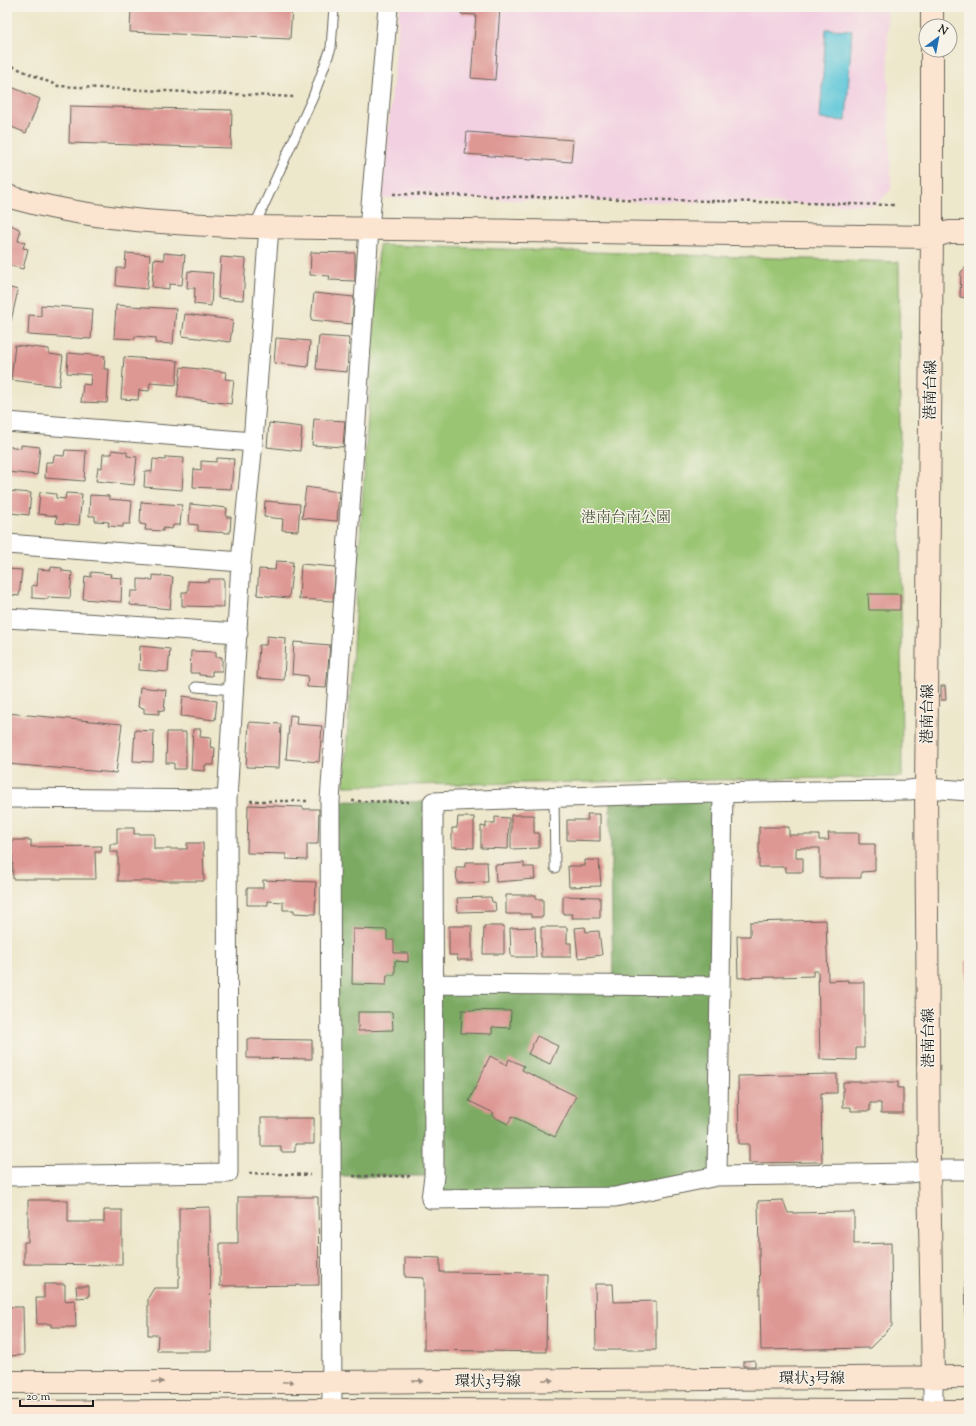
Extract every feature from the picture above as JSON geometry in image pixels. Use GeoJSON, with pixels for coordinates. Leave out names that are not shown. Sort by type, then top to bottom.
{"type":"FeatureCollection","features":[{"type":"Feature","properties":{"kind":"street"},"geometry":{"type":"LineString","coordinates":[[332,1414],[330,801],[369,229],[388,7]]}},
{"type":"Feature","properties":{"kind":"street"},"geometry":{"type":"LineString","coordinates":[[932,7],[932,18]]}},
{"type":"Feature","properties":{"kind":"street","name":"港南台線"},"geometry":{"type":"LineString","coordinates":[[932,58],[932,237],[926,788],[929,1170],[933,1377]]}},
{"type":"Feature","properties":{"kind":"street"},"geometry":{"type":"LineString","coordinates":[[7,196],[90,215],[165,223],[262,227],[932,237],[949,232],[969,232]]}},
{"type":"Feature","properties":{"kind":"street"},"geometry":{"type":"LineString","coordinates":[[7,1176],[228,1173],[228,800],[242,562],[253,442],[262,227]]}},
{"type":"Feature","properties":{"kind":"street"},"geometry":{"type":"LineString","coordinates":[[7,422],[253,442]]}},
{"type":"Feature","properties":{"kind":"street"},"geometry":{"type":"LineString","coordinates":[[7,544],[242,562]]}},
{"type":"Feature","properties":{"kind":"street"},"geometry":{"type":"LineString","coordinates":[[7,618],[238,633]]}},
{"type":"Feature","properties":{"kind":"street"},"geometry":{"type":"LineString","coordinates":[[969,791],[926,788],[909,790],[723,792],[554,796],[433,802],[434,1176],[431,1199],[615,1197],[717,1176],[911,1173],[929,1170],[969,1170]]}},
{"type":"Feature","properties":{"kind":"street"},"geometry":{"type":"LineString","coordinates":[[717,1176],[723,792]]}},
{"type":"Feature","properties":{"kind":"street"},"geometry":{"type":"LineString","coordinates":[[7,798],[228,800]]}},
{"type":"Feature","properties":{"kind":"street"},"geometry":{"type":"LineString","coordinates":[[433,984],[719,986]]}},
{"type":"Feature","properties":{"kind":"street"},"geometry":{"type":"LineString","coordinates":[[933,1377],[934,1415]]}},
{"type":"Feature","properties":{"kind":"street","name":"環状3号線"},"geometry":{"type":"LineString","coordinates":[[7,1382],[332,1382],[969,1377]]}},
{"type":"Feature","properties":{"kind":"street","name":"環状3号線"},"geometry":{"type":"LineString","coordinates":[[7,1412],[934,1415],[969,1411]]}},
{"type":"Feature","properties":{"kind":"lane"},"geometry":{"type":"LineString","coordinates":[[262,227],[331,48],[334,7]]}},
{"type":"Feature","properties":{"kind":"lane"},"geometry":{"type":"LineString","coordinates":[[196,687],[234,690]]}},
{"type":"Feature","properties":{"kind":"lane"},"geometry":{"type":"LineString","coordinates":[[554,796],[555,868]]}},
{"type":"Feature","properties":{"kind":"path"},"geometry":{"type":"LineString","coordinates":[[7,64],[58,86],[313,97]]}},
{"type":"Feature","properties":{"kind":"path"},"geometry":{"type":"LineString","coordinates":[[372,194],[895,206]]}},
{"type":"Feature","properties":{"kind":"shaded area"},"geometry":{"type":"Polygon","coordinates":[[[400,7],[887,7],[891,189],[876,205],[382,198],[400,7]]]}},
{"type":"Feature","properties":{"kind":"shaded area"},"geometry":{"type":"Polygon","coordinates":[[[967,622],[969,623],[969,767],[966,764],[967,622]]]}},
{"type":"Feature","properties":{"kind":"green space","name":"港南台南公園"},"geometry":{"type":"Polygon","coordinates":[[[379,245],[899,262],[902,777],[344,786],[379,245]]]}},
{"type":"Feature","properties":{"kind":"green space"},"geometry":{"type":"Polygon","coordinates":[[[723,792],[717,1176],[615,1197],[431,1199],[434,1176],[331,1176],[330,801],[433,802],[434,984],[613,985],[610,795],[723,792]]]}},
{"type":"Feature","properties":{"kind":"water"},"geometry":{"type":"Polygon","coordinates":[[[826,29],[852,30],[846,121],[820,119],[826,29]]]}},
{"type":"Feature","properties":{"kind":"building"},"geometry":{"type":"Polygon","coordinates":[[[131,7],[292,7],[290,39],[130,32],[131,7]]]}},
{"type":"Feature","properties":{"kind":"building"},"geometry":{"type":"Polygon","coordinates":[[[461,7],[500,7],[495,80],[471,78],[476,15],[461,14],[461,7]]]}},
{"type":"Feature","properties":{"kind":"building"},"geometry":{"type":"Polygon","coordinates":[[[7,85],[40,99],[26,133],[7,125],[7,85]]]}},
{"type":"Feature","properties":{"kind":"building"},"geometry":{"type":"Polygon","coordinates":[[[70,106],[232,110],[231,148],[69,143],[70,106]]]}},
{"type":"Feature","properties":{"kind":"building"},"geometry":{"type":"Polygon","coordinates":[[[467,132],[573,140],[571,162],[465,154],[467,132]]]}},
{"type":"Feature","properties":{"kind":"building"},"geometry":{"type":"Polygon","coordinates":[[[11,225],[19,229],[20,233],[18,241],[25,242],[23,248],[28,249],[23,269],[7,265],[7,228],[11,225]]]}},
{"type":"Feature","properties":{"kind":"building"},"geometry":{"type":"Polygon","coordinates":[[[311,252],[355,253],[355,281],[329,280],[330,276],[310,275],[311,252]]]}},
{"type":"Feature","properties":{"kind":"building"},"geometry":{"type":"Polygon","coordinates":[[[126,253],[150,255],[147,289],[116,286],[117,268],[125,268],[126,253]]]}},
{"type":"Feature","properties":{"kind":"building"},"geometry":{"type":"Polygon","coordinates":[[[164,253],[185,255],[182,285],[169,284],[169,289],[152,287],[154,259],[164,260],[164,253]]]}},
{"type":"Feature","properties":{"kind":"building"},"geometry":{"type":"Polygon","coordinates":[[[221,257],[246,259],[243,300],[218,298],[221,257]]]}},
{"type":"Feature","properties":{"kind":"building"},"geometry":{"type":"Polygon","coordinates":[[[969,264],[969,298],[960,297],[961,272],[969,264]]]}},
{"type":"Feature","properties":{"kind":"building"},"geometry":{"type":"Polygon","coordinates":[[[188,271],[213,273],[211,306],[194,304],[195,288],[187,288],[188,271]]]}},
{"type":"Feature","properties":{"kind":"building"},"geometry":{"type":"Polygon","coordinates":[[[7,287],[18,290],[11,321],[7,320],[7,287]]]}},
{"type":"Feature","properties":{"kind":"building"},"geometry":{"type":"Polygon","coordinates":[[[314,293],[354,297],[352,324],[311,320],[314,293]]]}},
{"type":"Feature","properties":{"kind":"building"},"geometry":{"type":"Polygon","coordinates":[[[41,305],[93,309],[91,339],[28,335],[29,315],[41,316],[41,305]]]}},
{"type":"Feature","properties":{"kind":"building"},"geometry":{"type":"Polygon","coordinates":[[[116,305],[176,309],[173,344],[155,343],[156,338],[135,336],[135,339],[114,338],[116,305]]]}},
{"type":"Feature","properties":{"kind":"building"},"geometry":{"type":"Polygon","coordinates":[[[185,314],[233,320],[230,342],[182,336],[185,314]]]}},
{"type":"Feature","properties":{"kind":"building"},"geometry":{"type":"Polygon","coordinates":[[[319,336],[349,338],[347,372],[316,369],[319,336]]]}},
{"type":"Feature","properties":{"kind":"building"},"geometry":{"type":"Polygon","coordinates":[[[276,338],[310,341],[308,367],[274,363],[276,338]]]}},
{"type":"Feature","properties":{"kind":"building"},"geometry":{"type":"Polygon","coordinates":[[[15,345],[49,349],[49,354],[63,356],[59,386],[11,380],[15,345]]]}},
{"type":"Feature","properties":{"kind":"building"},"geometry":{"type":"Polygon","coordinates":[[[68,353],[105,356],[104,369],[109,369],[107,403],[81,402],[83,384],[90,385],[91,375],[67,373],[68,353]]]}},
{"type":"Feature","properties":{"kind":"building"},"geometry":{"type":"Polygon","coordinates":[[[124,357],[178,361],[176,385],[150,383],[149,391],[139,390],[138,400],[121,399],[124,357]]]}},
{"type":"Feature","properties":{"kind":"building"},"geometry":{"type":"Polygon","coordinates":[[[181,367],[226,372],[225,379],[234,380],[231,404],[177,397],[181,367]]]}},
{"type":"Feature","properties":{"kind":"building"},"geometry":{"type":"Polygon","coordinates":[[[314,419],[345,421],[343,447],[312,445],[314,419]]]}},
{"type":"Feature","properties":{"kind":"building"},"geometry":{"type":"Polygon","coordinates":[[[269,423],[302,427],[300,451],[267,447],[269,423]]]}},
{"type":"Feature","properties":{"kind":"building"},"geometry":{"type":"Polygon","coordinates":[[[21,445],[40,447],[37,475],[7,472],[7,446],[21,448],[21,445]]]}},
{"type":"Feature","properties":{"kind":"building"},"geometry":{"type":"Polygon","coordinates":[[[65,450],[86,451],[84,481],[45,478],[46,462],[53,462],[54,455],[64,456],[65,450]]]}},
{"type":"Feature","properties":{"kind":"building"},"geometry":{"type":"Polygon","coordinates":[[[112,450],[127,452],[127,456],[137,457],[134,485],[96,481],[98,467],[102,468],[103,454],[112,454],[112,450]]]}},
{"type":"Feature","properties":{"kind":"building"},"geometry":{"type":"Polygon","coordinates":[[[166,457],[184,458],[182,490],[144,487],[145,471],[152,472],[153,459],[165,460],[166,457]]]}},
{"type":"Feature","properties":{"kind":"building"},"geometry":{"type":"Polygon","coordinates":[[[217,458],[234,459],[231,489],[193,487],[194,469],[201,470],[201,461],[216,462],[217,458]]]}},
{"type":"Feature","properties":{"kind":"building"},"geometry":{"type":"Polygon","coordinates":[[[306,487],[339,492],[337,521],[302,518],[306,487]]]}},
{"type":"Feature","properties":{"kind":"building"},"geometry":{"type":"Polygon","coordinates":[[[7,491],[31,493],[29,515],[11,513],[10,516],[7,516],[7,491]]]}},
{"type":"Feature","properties":{"kind":"building"},"geometry":{"type":"Polygon","coordinates":[[[40,492],[56,494],[56,498],[65,499],[66,493],[82,494],[79,525],[56,523],[57,516],[38,514],[40,492]]]}},
{"type":"Feature","properties":{"kind":"building"},"geometry":{"type":"Polygon","coordinates":[[[90,495],[109,496],[109,499],[132,501],[130,524],[123,524],[123,527],[108,526],[109,522],[95,521],[95,516],[89,516],[90,495]]]}},
{"type":"Feature","properties":{"kind":"building"},"geometry":{"type":"Polygon","coordinates":[[[265,501],[300,504],[298,531],[282,530],[283,519],[264,517],[265,501]]]}},
{"type":"Feature","properties":{"kind":"building"},"geometry":{"type":"Polygon","coordinates":[[[141,502],[182,505],[180,525],[173,525],[172,529],[163,528],[163,531],[145,530],[146,525],[140,524],[141,502]]]}},
{"type":"Feature","properties":{"kind":"building"},"geometry":{"type":"Polygon","coordinates":[[[190,504],[227,508],[226,517],[231,517],[230,533],[198,531],[198,525],[189,524],[190,504]]]}},
{"type":"Feature","properties":{"kind":"building"},"geometry":{"type":"Polygon","coordinates":[[[276,561],[293,562],[289,598],[257,595],[259,569],[275,570],[276,561]]]}},
{"type":"Feature","properties":{"kind":"building"},"geometry":{"type":"Polygon","coordinates":[[[301,564],[336,567],[333,601],[299,599],[301,564]]]}},
{"type":"Feature","properties":{"kind":"building"},"geometry":{"type":"Polygon","coordinates":[[[51,567],[62,568],[62,571],[72,572],[70,598],[32,598],[32,585],[37,586],[38,569],[51,570],[51,567]]]}},
{"type":"Feature","properties":{"kind":"building"},"geometry":{"type":"Polygon","coordinates":[[[7,569],[22,570],[19,596],[7,594],[7,569]]]}},
{"type":"Feature","properties":{"kind":"building"},"geometry":{"type":"Polygon","coordinates":[[[91,572],[111,574],[110,577],[122,578],[121,602],[83,599],[85,576],[91,577],[91,572]]]}},
{"type":"Feature","properties":{"kind":"building"},"geometry":{"type":"Polygon","coordinates":[[[153,575],[173,577],[170,609],[130,605],[131,591],[138,591],[138,579],[153,580],[153,575]]]}},
{"type":"Feature","properties":{"kind":"building"},"geometry":{"type":"Polygon","coordinates":[[[209,579],[224,579],[224,607],[182,606],[182,592],[188,592],[188,581],[209,582],[209,579]]]}},
{"type":"Feature","properties":{"kind":"building"},"geometry":{"type":"Polygon","coordinates":[[[868,594],[900,594],[900,610],[869,610],[868,594]]]}},
{"type":"Feature","properties":{"kind":"building"},"geometry":{"type":"Polygon","coordinates":[[[267,636],[286,638],[284,680],[257,678],[259,645],[266,645],[267,636]]]}},
{"type":"Feature","properties":{"kind":"building"},"geometry":{"type":"Polygon","coordinates":[[[294,642],[330,645],[326,688],[307,687],[308,676],[292,674],[294,642]]]}},
{"type":"Feature","properties":{"kind":"building"},"geometry":{"type":"Polygon","coordinates":[[[140,646],[170,649],[168,672],[139,670],[140,646]]]}},
{"type":"Feature","properties":{"kind":"building"},"geometry":{"type":"Polygon","coordinates":[[[191,651],[216,652],[216,657],[222,657],[222,671],[212,671],[212,676],[199,675],[199,673],[190,673],[191,651]]]}},
{"type":"Feature","properties":{"kind":"building"},"geometry":{"type":"Polygon","coordinates":[[[967,662],[969,662],[969,707],[966,707],[967,662]]]}},
{"type":"Feature","properties":{"kind":"building"},"geometry":{"type":"Polygon","coordinates":[[[7,681],[10,681],[8,700],[7,700],[7,681]]]}},
{"type":"Feature","properties":{"kind":"building"},"geometry":{"type":"Polygon","coordinates":[[[941,686],[945,686],[946,700],[941,700],[941,686]]]}},
{"type":"Feature","properties":{"kind":"building"},"geometry":{"type":"Polygon","coordinates":[[[140,687],[166,690],[164,711],[159,710],[159,714],[144,713],[144,708],[138,707],[140,687]]]}},
{"type":"Feature","properties":{"kind":"building"},"geometry":{"type":"Polygon","coordinates":[[[183,696],[217,701],[215,720],[181,716],[183,696]]]}},
{"type":"Feature","properties":{"kind":"building"},"geometry":{"type":"Polygon","coordinates":[[[7,713],[122,724],[116,773],[7,764],[7,713]]]}},
{"type":"Feature","properties":{"kind":"building"},"geometry":{"type":"Polygon","coordinates":[[[290,715],[297,716],[296,724],[322,726],[319,762],[286,759],[290,715]]]}},
{"type":"Feature","properties":{"kind":"building"},"geometry":{"type":"Polygon","coordinates":[[[249,722],[281,724],[279,768],[246,767],[249,722]]]}},
{"type":"Feature","properties":{"kind":"building"},"geometry":{"type":"Polygon","coordinates":[[[193,729],[201,729],[200,737],[211,738],[210,747],[215,748],[214,765],[205,765],[205,771],[191,770],[193,729]]]}},
{"type":"Feature","properties":{"kind":"building"},"geometry":{"type":"Polygon","coordinates":[[[135,730],[154,731],[153,762],[133,761],[135,730]]]}},
{"type":"Feature","properties":{"kind":"building"},"geometry":{"type":"Polygon","coordinates":[[[167,732],[186,732],[186,769],[174,769],[174,763],[166,763],[167,732]]]}},
{"type":"Feature","properties":{"kind":"building"},"geometry":{"type":"Polygon","coordinates":[[[248,805],[319,809],[318,844],[307,844],[307,860],[286,859],[286,854],[247,853],[248,805]]]}},
{"type":"Feature","properties":{"kind":"building"},"geometry":{"type":"Polygon","coordinates":[[[587,814],[600,814],[600,841],[567,840],[567,820],[588,820],[587,814]]]}},
{"type":"Feature","properties":{"kind":"building"},"geometry":{"type":"Polygon","coordinates":[[[511,815],[534,815],[534,833],[539,833],[539,848],[511,849],[511,815]]]}},
{"type":"Feature","properties":{"kind":"building"},"geometry":{"type":"Polygon","coordinates":[[[458,817],[474,817],[474,848],[452,847],[452,828],[457,828],[458,817]]]}},
{"type":"Feature","properties":{"kind":"building"},"geometry":{"type":"Polygon","coordinates":[[[495,817],[509,818],[508,849],[481,848],[481,826],[486,827],[486,823],[495,823],[495,817]]]}},
{"type":"Feature","properties":{"kind":"building"},"geometry":{"type":"Polygon","coordinates":[[[759,827],[789,827],[789,835],[819,835],[819,840],[829,840],[828,833],[859,833],[859,844],[875,844],[875,871],[861,872],[861,878],[820,878],[820,848],[796,848],[796,858],[803,858],[803,872],[786,872],[786,867],[759,867],[759,827]]]}},
{"type":"Feature","properties":{"kind":"building"},"geometry":{"type":"Polygon","coordinates":[[[117,828],[134,828],[134,834],[154,834],[154,849],[187,849],[187,843],[203,843],[204,881],[118,881],[118,852],[110,852],[110,844],[117,844],[117,828]]]}},
{"type":"Feature","properties":{"kind":"building"},"geometry":{"type":"Polygon","coordinates":[[[12,840],[31,840],[31,847],[102,846],[101,852],[95,852],[96,879],[13,879],[12,840]]]}},
{"type":"Feature","properties":{"kind":"building"},"geometry":{"type":"Polygon","coordinates":[[[585,860],[599,860],[601,886],[569,887],[568,866],[585,866],[585,860]]]}},
{"type":"Feature","properties":{"kind":"building"},"geometry":{"type":"Polygon","coordinates":[[[465,862],[487,862],[488,882],[457,883],[456,867],[465,867],[465,862]]]}},
{"type":"Feature","properties":{"kind":"building"},"geometry":{"type":"Polygon","coordinates":[[[524,863],[524,867],[534,867],[535,879],[496,882],[495,865],[524,863]]]}},
{"type":"Feature","properties":{"kind":"building"},"geometry":{"type":"Polygon","coordinates":[[[263,880],[316,882],[315,914],[294,913],[294,910],[283,910],[283,902],[268,901],[268,905],[247,905],[247,888],[263,888],[263,880]]]}},
{"type":"Feature","properties":{"kind":"building"},"geometry":{"type":"Polygon","coordinates":[[[506,895],[536,895],[536,899],[543,899],[543,917],[531,917],[531,914],[506,914],[506,895]]]}},
{"type":"Feature","properties":{"kind":"building"},"geometry":{"type":"Polygon","coordinates":[[[563,896],[600,897],[600,918],[572,918],[573,914],[563,914],[563,896]]]}},
{"type":"Feature","properties":{"kind":"building"},"geometry":{"type":"Polygon","coordinates":[[[491,897],[492,902],[495,902],[496,911],[458,912],[457,898],[491,897]]]}},
{"type":"Feature","properties":{"kind":"building"},"geometry":{"type":"Polygon","coordinates":[[[826,920],[828,981],[848,980],[848,982],[864,982],[864,1048],[856,1048],[856,1060],[820,1059],[818,971],[813,971],[813,976],[738,978],[737,936],[750,936],[750,922],[826,920]]]}},
{"type":"Feature","properties":{"kind":"building"},"geometry":{"type":"Polygon","coordinates":[[[449,926],[472,926],[472,960],[458,960],[457,955],[449,955],[449,926]]]}},
{"type":"Feature","properties":{"kind":"building"},"geometry":{"type":"Polygon","coordinates":[[[484,926],[504,926],[504,954],[483,954],[484,926]]]}},
{"type":"Feature","properties":{"kind":"building"},"geometry":{"type":"Polygon","coordinates":[[[535,927],[536,957],[511,957],[510,928],[535,927]]]}},
{"type":"Feature","properties":{"kind":"building"},"geometry":{"type":"Polygon","coordinates":[[[541,927],[567,927],[567,943],[571,943],[571,957],[541,957],[541,927]]]}},
{"type":"Feature","properties":{"kind":"building"},"geometry":{"type":"Polygon","coordinates":[[[585,927],[586,932],[599,931],[602,955],[578,958],[575,928],[585,927]]]}},
{"type":"Feature","properties":{"kind":"building"},"geometry":{"type":"Polygon","coordinates":[[[353,929],[387,930],[387,940],[394,940],[394,953],[408,953],[408,962],[395,961],[395,975],[387,975],[386,985],[352,984],[353,929]]]}},
{"type":"Feature","properties":{"kind":"building"},"geometry":{"type":"Polygon","coordinates":[[[966,961],[969,961],[969,986],[966,986],[966,961]]]}},
{"type":"Feature","properties":{"kind":"building"},"geometry":{"type":"Polygon","coordinates":[[[462,1010],[511,1011],[510,1028],[492,1027],[492,1034],[461,1033],[462,1010]]]}},
{"type":"Feature","properties":{"kind":"building"},"geometry":{"type":"Polygon","coordinates":[[[358,1012],[392,1012],[393,1030],[358,1031],[358,1012]]]}},
{"type":"Feature","properties":{"kind":"building"},"geometry":{"type":"Polygon","coordinates":[[[537,1036],[558,1046],[550,1064],[528,1054],[537,1036]]]}},
{"type":"Feature","properties":{"kind":"building"},"geometry":{"type":"Polygon","coordinates":[[[247,1039],[312,1040],[312,1059],[247,1058],[247,1039]]]}},
{"type":"Feature","properties":{"kind":"building"},"geometry":{"type":"Polygon","coordinates":[[[490,1056],[507,1065],[509,1059],[524,1066],[522,1070],[576,1096],[555,1137],[512,1116],[508,1124],[492,1116],[494,1113],[469,1101],[490,1056]]]}},
{"type":"Feature","properties":{"kind":"building"},"geometry":{"type":"Polygon","coordinates":[[[837,1074],[837,1093],[821,1093],[822,1162],[749,1163],[749,1144],[739,1144],[738,1076],[837,1074]]]}},
{"type":"Feature","properties":{"kind":"building"},"geometry":{"type":"Polygon","coordinates":[[[843,1082],[898,1082],[898,1088],[903,1088],[903,1113],[881,1113],[881,1103],[870,1103],[870,1111],[851,1111],[851,1107],[843,1107],[843,1082]]]}},
{"type":"Feature","properties":{"kind":"building"},"geometry":{"type":"Polygon","coordinates":[[[966,1085],[969,1085],[969,1108],[967,1108],[966,1085]]]}},
{"type":"Feature","properties":{"kind":"building"},"geometry":{"type":"Polygon","coordinates":[[[261,1118],[314,1118],[314,1144],[295,1144],[295,1152],[281,1152],[281,1146],[261,1146],[261,1118]]]}},
{"type":"Feature","properties":{"kind":"building"},"geometry":{"type":"Polygon","coordinates":[[[238,1197],[318,1197],[319,1285],[220,1286],[220,1243],[238,1243],[238,1197]]]}},
{"type":"Feature","properties":{"kind":"building"},"geometry":{"type":"Polygon","coordinates":[[[28,1200],[68,1200],[68,1222],[104,1222],[104,1210],[122,1210],[122,1265],[24,1264],[24,1242],[28,1242],[28,1200]]]}},
{"type":"Feature","properties":{"kind":"building"},"geometry":{"type":"Polygon","coordinates":[[[783,1200],[788,1213],[854,1212],[854,1244],[891,1243],[892,1326],[870,1348],[761,1350],[758,1201],[783,1200]]]}},
{"type":"Feature","properties":{"kind":"building"},"geometry":{"type":"Polygon","coordinates":[[[210,1207],[211,1351],[157,1351],[158,1335],[148,1335],[148,1298],[154,1288],[179,1288],[179,1208],[210,1207]]]}},
{"type":"Feature","properties":{"kind":"building"},"geometry":{"type":"Polygon","coordinates":[[[405,1257],[440,1258],[440,1272],[547,1273],[546,1352],[424,1350],[424,1278],[405,1277],[405,1257]]]}},
{"type":"Feature","properties":{"kind":"building"},"geometry":{"type":"Polygon","coordinates":[[[965,1277],[969,1277],[969,1325],[966,1322],[965,1277]]]}},
{"type":"Feature","properties":{"kind":"building"},"geometry":{"type":"Polygon","coordinates":[[[44,1284],[65,1284],[65,1301],[75,1300],[76,1327],[51,1327],[51,1324],[37,1324],[36,1298],[44,1298],[44,1284]]]}},
{"type":"Feature","properties":{"kind":"building"},"geometry":{"type":"Polygon","coordinates":[[[595,1284],[613,1284],[614,1302],[656,1301],[656,1350],[596,1350],[595,1284]]]}},
{"type":"Feature","properties":{"kind":"building"},"geometry":{"type":"Polygon","coordinates":[[[76,1286],[89,1286],[89,1297],[77,1298],[76,1286]]]}},
{"type":"Feature","properties":{"kind":"building"},"geometry":{"type":"Polygon","coordinates":[[[7,1307],[23,1307],[24,1355],[7,1356],[7,1307]]]}},
{"type":"Feature","properties":{"kind":"building"},"geometry":{"type":"Polygon","coordinates":[[[755,1360],[755,1366],[744,1366],[744,1361],[755,1360]]]}}]}
